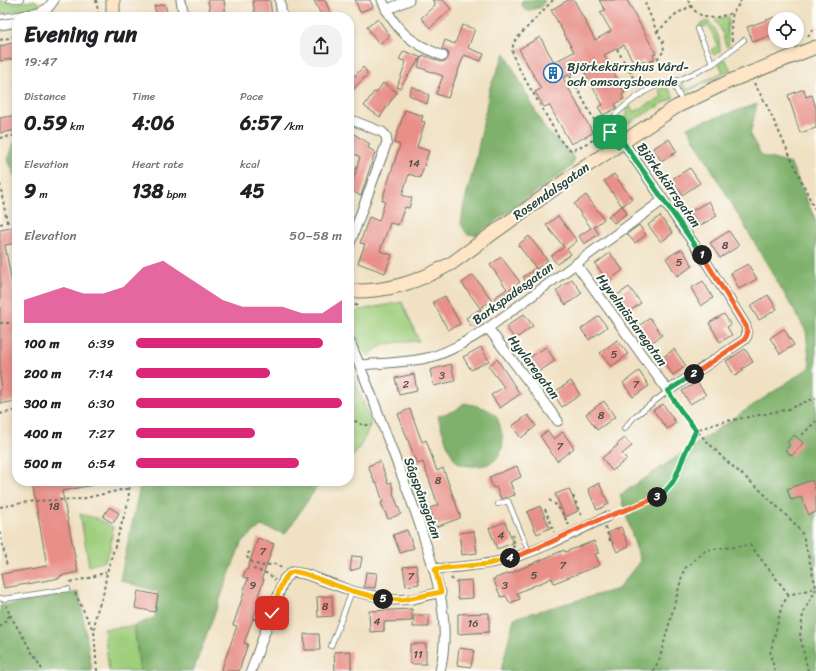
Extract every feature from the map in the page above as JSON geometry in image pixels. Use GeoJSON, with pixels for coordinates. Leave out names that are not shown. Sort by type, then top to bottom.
{"type":"FeatureCollection","features":[{"type":"Feature","properties":{"kind":"street"},"geometry":{"type":"LineString","coordinates":[[43,11],[48,8],[54,0]]}},
{"type":"Feature","properties":{"kind":"street"},"geometry":{"type":"LineString","coordinates":[[113,0],[113,12]]}},
{"type":"Feature","properties":{"kind":"street"},"geometry":{"type":"LineString","coordinates":[[181,0],[183,12]]}},
{"type":"Feature","properties":{"kind":"street"},"geometry":{"type":"LineString","coordinates":[[280,0],[281,12]]}},
{"type":"Feature","properties":{"kind":"street"},"geometry":{"type":"LineString","coordinates":[[382,0],[394,23],[404,34],[423,48],[442,56]]}},
{"type":"Feature","properties":{"kind":"street"},"geometry":{"type":"LineString","coordinates":[[386,10],[409,0]]}},
{"type":"Feature","properties":{"kind":"street"},"geometry":{"type":"LineString","coordinates":[[0,25],[12,23]]}},
{"type":"Feature","properties":{"kind":"street","name":"Rosendalsgatan"},"geometry":{"type":"LineString","coordinates":[[354,290],[374,291],[399,287],[434,273],[452,263],[555,188],[657,119],[683,104],[811,45]]}},
{"type":"Feature","properties":{"kind":"street"},"geometry":{"type":"LineString","coordinates":[[354,121],[382,132],[386,136],[387,142],[354,223]]}},
{"type":"Feature","properties":{"kind":"street","name":"Björkekärrsgatan"},"geometry":{"type":"LineString","coordinates":[[621,144],[704,257],[746,326],[748,332],[744,340],[668,391]]}},
{"type":"Feature","properties":{"kind":"street","name":"Barkspadesgatan"},"geometry":{"type":"LineString","coordinates":[[360,365],[416,360],[453,348],[488,328],[663,200]]}},
{"type":"Feature","properties":{"kind":"street","name":"Hyvelmästaregatan"},"geometry":{"type":"LineString","coordinates":[[576,264],[668,391]]}},
{"type":"Feature","properties":{"kind":"street","name":"Hyvlaregatan"},"geometry":{"type":"LineString","coordinates":[[488,328],[558,421]]}},
{"type":"Feature","properties":{"kind":"street","name":"Sågspånsgatan"},"geometry":{"type":"LineString","coordinates":[[354,351],[416,512],[435,569],[441,592],[445,629],[444,651],[440,671]]}},
{"type":"Feature","properties":{"kind":"street"},"geometry":{"type":"LineString","coordinates":[[435,569],[504,561],[529,552],[605,518]]}},
{"type":"Feature","properties":{"kind":"street"},"geometry":{"type":"LineString","coordinates":[[251,671],[284,579],[292,572],[305,574],[352,591],[392,600],[413,599],[441,592]]}},
{"type":"Feature","properties":{"kind":"lane"},"geometry":{"type":"LineString","coordinates":[[9,0],[21,0]]}},
{"type":"Feature","properties":{"kind":"lane"},"geometry":{"type":"LineString","coordinates":[[36,12],[43,11]]}},
{"type":"Feature","properties":{"kind":"lane"},"geometry":{"type":"LineString","coordinates":[[0,17],[12,15]]}},
{"type":"Feature","properties":{"kind":"lane"},"geometry":{"type":"LineString","coordinates":[[697,29],[713,64]]}},
{"type":"Feature","properties":{"kind":"lane"},"geometry":{"type":"LineString","coordinates":[[621,144],[610,132],[610,125],[613,119],[631,100],[660,84],[672,83],[713,64],[744,40]]}},
{"type":"Feature","properties":{"kind":"lane"},"geometry":{"type":"LineString","coordinates":[[672,83],[683,104]]}},
{"type":"Feature","properties":{"kind":"lane","name":"Björkekärrsgatan"},"geometry":{"type":"LineString","coordinates":[[624,430],[634,417],[668,391]]}},
{"type":"Feature","properties":{"kind":"lane"},"geometry":{"type":"LineString","coordinates":[[498,504],[508,501],[529,552]]}},
{"type":"Feature","properties":{"kind":"lane"},"geometry":{"type":"LineString","coordinates":[[2,599],[68,589]]}},
{"type":"Feature","properties":{"kind":"lane"},"geometry":{"type":"LineString","coordinates":[[331,646],[352,591]]}},
{"type":"Feature","properties":{"kind":"path"},"geometry":{"type":"LineString","coordinates":[[96,0],[98,12]]}},
{"type":"Feature","properties":{"kind":"path"},"geometry":{"type":"LineString","coordinates":[[553,0],[518,37],[513,46],[514,58],[536,100],[560,141],[565,146],[571,150],[575,149],[610,132]]}},
{"type":"Feature","properties":{"kind":"path"},"geometry":{"type":"LineString","coordinates":[[630,72],[658,58],[664,51],[663,42],[657,32],[644,0]]}},
{"type":"Feature","properties":{"kind":"path"},"geometry":{"type":"LineString","coordinates":[[688,0],[691,6],[700,15],[706,17],[718,17],[733,12],[741,0]]}},
{"type":"Feature","properties":{"kind":"path"},"geometry":{"type":"LineString","coordinates":[[657,32],[676,14],[691,6]]}},
{"type":"Feature","properties":{"kind":"path"},"geometry":{"type":"LineString","coordinates":[[733,12],[731,34],[734,47]]}},
{"type":"Feature","properties":{"kind":"path"},"geometry":{"type":"LineString","coordinates":[[811,45],[812,30],[816,29]]}},
{"type":"Feature","properties":{"kind":"path"},"geometry":{"type":"LineString","coordinates":[[0,40],[12,37]]}},
{"type":"Feature","properties":{"kind":"path"},"geometry":{"type":"LineString","coordinates":[[616,49],[642,94]]}},
{"type":"Feature","properties":{"kind":"path"},"geometry":{"type":"LineString","coordinates":[[750,73],[767,106],[816,212]]}},
{"type":"Feature","properties":{"kind":"path"},"geometry":{"type":"LineString","coordinates":[[570,76],[597,125]]}},
{"type":"Feature","properties":{"kind":"path"},"geometry":{"type":"LineString","coordinates":[[0,138],[12,136]]}},
{"type":"Feature","properties":{"kind":"path"},"geometry":{"type":"LineString","coordinates":[[0,184],[7,222]]}},
{"type":"Feature","properties":{"kind":"path"},"geometry":{"type":"LineString","coordinates":[[0,224],[12,220]]}},
{"type":"Feature","properties":{"kind":"path"},"geometry":{"type":"LineString","coordinates":[[0,323],[12,323]]}},
{"type":"Feature","properties":{"kind":"path"},"geometry":{"type":"LineString","coordinates":[[668,391],[696,430],[724,459],[759,488],[795,524],[803,535],[816,583],[816,588],[803,614],[800,636],[808,671]]}},
{"type":"Feature","properties":{"kind":"path"},"geometry":{"type":"LineString","coordinates":[[613,543],[611,543],[605,518],[642,505],[665,492],[675,480],[685,452],[696,430],[722,422],[786,410],[816,399]]}},
{"type":"Feature","properties":{"kind":"path"},"geometry":{"type":"LineString","coordinates":[[0,414],[12,411]]}},
{"type":"Feature","properties":{"kind":"path"},"geometry":{"type":"LineString","coordinates":[[354,420],[367,425],[382,422]]}},
{"type":"Feature","properties":{"kind":"path"},"geometry":{"type":"LineString","coordinates":[[802,435],[816,421]]}},
{"type":"Feature","properties":{"kind":"path"},"geometry":{"type":"LineString","coordinates":[[0,507],[34,501],[81,499],[130,488],[128,503],[107,572],[103,595],[96,614],[94,631],[97,671]]}},
{"type":"Feature","properties":{"kind":"path"},"geometry":{"type":"LineString","coordinates":[[573,496],[586,526]]}},
{"type":"Feature","properties":{"kind":"path"},"geometry":{"type":"LineString","coordinates":[[549,500],[561,511],[572,532]]}},
{"type":"Feature","properties":{"kind":"path"},"geometry":{"type":"LineString","coordinates":[[545,509],[557,540]]}},
{"type":"Feature","properties":{"kind":"path"},"geometry":{"type":"LineString","coordinates":[[0,532],[7,567]]}},
{"type":"Feature","properties":{"kind":"path"},"geometry":{"type":"LineString","coordinates":[[653,671],[659,661],[684,569],[706,550],[750,545],[789,595]]}},
{"type":"Feature","properties":{"kind":"path"},"geometry":{"type":"LineString","coordinates":[[250,552],[247,554],[247,557],[252,562],[264,566],[275,564],[292,572]]}},
{"type":"Feature","properties":{"kind":"path"},"geometry":{"type":"LineString","coordinates":[[253,569],[269,574],[282,584]]}},
{"type":"Feature","properties":{"kind":"path"},"geometry":{"type":"LineString","coordinates":[[70,582],[107,572]]}},
{"type":"Feature","properties":{"kind":"path"},"geometry":{"type":"LineString","coordinates":[[68,589],[70,582]]}},
{"type":"Feature","properties":{"kind":"path"},"geometry":{"type":"LineString","coordinates":[[70,582],[94,631]]}},
{"type":"Feature","properties":{"kind":"path"},"geometry":{"type":"LineString","coordinates":[[775,671],[770,654],[782,605],[789,595],[816,588]]}},
{"type":"Feature","properties":{"kind":"path"},"geometry":{"type":"LineString","coordinates":[[2,599],[43,671]]}},
{"type":"Feature","properties":{"kind":"path"},"geometry":{"type":"LineString","coordinates":[[0,627],[10,615]]}},
{"type":"Feature","properties":{"kind":"green space"},"geometry":{"type":"Polygon","coordinates":[[[0,0],[9,3],[18,3],[35,0],[39,5],[37,7],[0,14],[0,0]]]}},
{"type":"Feature","properties":{"kind":"green space"},"geometry":{"type":"Polygon","coordinates":[[[523,0],[545,0],[541,7],[526,11],[521,4],[523,0]]]}},
{"type":"Feature","properties":{"kind":"green space"},"geometry":{"type":"Polygon","coordinates":[[[727,16],[729,17],[727,30],[729,45],[727,47],[723,33],[715,20],[727,16]]]}},
{"type":"Feature","properties":{"kind":"green space"},"geometry":{"type":"Polygon","coordinates":[[[708,21],[716,30],[719,38],[720,51],[715,55],[711,50],[718,45],[708,25],[702,28],[699,27],[700,24],[708,21]]]}},
{"type":"Feature","properties":{"kind":"green space"},"geometry":{"type":"Polygon","coordinates":[[[505,53],[545,129],[572,154],[574,161],[571,167],[476,235],[467,234],[461,224],[464,204],[476,160],[490,87],[505,53]]]}},
{"type":"Feature","properties":{"kind":"green space"},"geometry":{"type":"Polygon","coordinates":[[[725,59],[731,70],[685,93],[682,92],[679,86],[682,82],[687,89],[689,89],[723,72],[719,64],[725,59]]]}},
{"type":"Feature","properties":{"kind":"green space"},"geometry":{"type":"Polygon","coordinates":[[[662,88],[669,89],[673,95],[673,98],[616,130],[613,128],[613,124],[628,115],[626,111],[630,106],[634,112],[662,97],[659,90],[662,88]]]}},
{"type":"Feature","properties":{"kind":"green space"},"geometry":{"type":"Polygon","coordinates":[[[757,104],[750,135],[762,156],[791,164],[816,221],[816,671],[501,671],[514,618],[618,589],[640,561],[620,495],[810,367],[806,331],[687,127],[757,104]]]}},
{"type":"Feature","properties":{"kind":"green space"},"geometry":{"type":"Polygon","coordinates":[[[12,149],[12,169],[8,160],[12,149]]]}},
{"type":"Feature","properties":{"kind":"green space"},"geometry":{"type":"Polygon","coordinates":[[[402,302],[419,341],[392,343],[380,347],[369,356],[359,344],[354,324],[354,314],[360,310],[402,302]]]}},
{"type":"Feature","properties":{"kind":"green space"},"geometry":{"type":"Polygon","coordinates":[[[354,379],[371,423],[354,455],[354,379]]]}},
{"type":"Feature","properties":{"kind":"green space"},"geometry":{"type":"Polygon","coordinates":[[[464,403],[486,409],[494,414],[498,419],[503,442],[502,449],[495,460],[490,463],[474,466],[461,464],[457,462],[448,447],[438,416],[456,410],[464,403]]]}},
{"type":"Feature","properties":{"kind":"green space"},"geometry":{"type":"Polygon","coordinates":[[[140,486],[318,486],[285,534],[261,526],[241,543],[193,671],[140,671],[134,626],[155,617],[158,592],[120,580],[140,486]]]}},
{"type":"Feature","properties":{"kind":"green space"},"geometry":{"type":"Polygon","coordinates":[[[80,514],[96,518],[113,527],[110,549],[105,561],[89,566],[80,514]]]}},
{"type":"Feature","properties":{"kind":"green space"},"geometry":{"type":"Polygon","coordinates":[[[79,592],[92,671],[0,671],[0,606],[79,592]]]}},
{"type":"Feature","properties":{"kind":"green space"},"geometry":{"type":"Polygon","coordinates":[[[134,626],[140,671],[109,671],[104,629],[134,626]]]}},
{"type":"Feature","properties":{"kind":"building"},"geometry":{"type":"Polygon","coordinates":[[[208,0],[224,0],[225,12],[210,12],[208,0]]]}},
{"type":"Feature","properties":{"kind":"building"},"geometry":{"type":"Polygon","coordinates":[[[253,0],[270,0],[271,12],[254,12],[253,0]]]}},
{"type":"Feature","properties":{"kind":"building"},"geometry":{"type":"Polygon","coordinates":[[[314,0],[325,0],[330,12],[320,12],[314,0]]]}},
{"type":"Feature","properties":{"kind":"building"},"geometry":{"type":"Polygon","coordinates":[[[355,0],[370,0],[373,7],[360,12],[355,0]]]}},
{"type":"Feature","properties":{"kind":"building"},"geometry":{"type":"Polygon","coordinates":[[[432,0],[443,0],[451,9],[430,28],[421,18],[436,4],[432,0]]]}},
{"type":"Feature","properties":{"kind":"building","name":"Björkekärrshus Vård- och omsorgsboende"},"geometry":{"type":"Polygon","coordinates":[[[568,0],[574,0],[595,40],[611,31],[600,12],[605,10],[599,0],[627,0],[656,54],[653,55],[655,59],[646,64],[644,60],[635,65],[624,45],[604,55],[625,93],[622,95],[624,99],[615,104],[617,108],[603,115],[598,107],[603,105],[582,68],[563,78],[593,133],[571,144],[549,105],[544,107],[535,92],[541,89],[519,49],[540,37],[554,62],[574,52],[551,10],[568,0]]]}},
{"type":"Feature","properties":{"kind":"building"},"geometry":{"type":"Polygon","coordinates":[[[165,4],[167,12],[156,12],[154,6],[165,4]]]}},
{"type":"Feature","properties":{"kind":"building"},"geometry":{"type":"Polygon","coordinates":[[[378,19],[390,36],[379,44],[367,27],[378,19]]]}},
{"type":"Feature","properties":{"kind":"building"},"geometry":{"type":"Polygon","coordinates":[[[768,20],[768,37],[753,42],[747,27],[768,20]]]}},
{"type":"Feature","properties":{"kind":"building"},"geometry":{"type":"Polygon","coordinates":[[[462,25],[475,29],[468,48],[484,54],[481,61],[464,55],[448,98],[436,94],[443,76],[418,67],[423,55],[441,62],[446,61],[449,55],[448,52],[442,49],[445,40],[455,44],[462,25]]]}},
{"type":"Feature","properties":{"kind":"building"},"geometry":{"type":"Polygon","coordinates":[[[12,43],[12,59],[0,61],[0,46],[12,43]]]}},
{"type":"Feature","properties":{"kind":"building"},"geometry":{"type":"Polygon","coordinates":[[[404,51],[421,57],[400,88],[397,87],[406,62],[399,59],[404,51]]]}},
{"type":"Feature","properties":{"kind":"building"},"geometry":{"type":"Polygon","coordinates":[[[363,67],[367,72],[367,75],[354,89],[354,75],[355,76],[363,67]]]}},
{"type":"Feature","properties":{"kind":"building"},"geometry":{"type":"Polygon","coordinates":[[[383,83],[397,92],[380,117],[364,106],[374,92],[376,93],[383,83]]]}},
{"type":"Feature","properties":{"kind":"building"},"geometry":{"type":"Polygon","coordinates":[[[412,86],[429,95],[427,104],[409,95],[412,86]]]}},
{"type":"Feature","properties":{"kind":"building"},"geometry":{"type":"Polygon","coordinates":[[[804,89],[806,97],[812,95],[816,108],[816,128],[800,133],[788,95],[804,89]]]}},
{"type":"Feature","properties":{"kind":"building"},"geometry":{"type":"Polygon","coordinates":[[[405,110],[423,116],[421,121],[425,122],[417,147],[429,151],[420,178],[409,174],[402,195],[412,198],[409,208],[405,207],[398,225],[390,223],[380,251],[392,255],[385,273],[358,263],[365,244],[360,243],[369,217],[379,221],[385,201],[382,200],[400,145],[394,143],[405,110]]]}},
{"type":"Feature","properties":{"kind":"building"},"geometry":{"type":"Polygon","coordinates":[[[12,116],[12,131],[0,133],[0,118],[12,116]]]}},
{"type":"Feature","properties":{"kind":"building"},"geometry":{"type":"Polygon","coordinates":[[[354,134],[370,144],[368,148],[375,152],[361,196],[354,192],[354,177],[360,157],[354,154],[354,134]]]}},
{"type":"Feature","properties":{"kind":"building"},"geometry":{"type":"Polygon","coordinates":[[[669,139],[677,152],[661,161],[653,148],[669,139]]]}},
{"type":"Feature","properties":{"kind":"building"},"geometry":{"type":"Polygon","coordinates":[[[690,168],[700,183],[682,195],[672,179],[690,168]]]}},
{"type":"Feature","properties":{"kind":"building"},"geometry":{"type":"Polygon","coordinates":[[[614,174],[632,199],[622,206],[604,181],[614,174]]]}},
{"type":"Feature","properties":{"kind":"building"},"geometry":{"type":"Polygon","coordinates":[[[586,195],[604,219],[594,227],[599,234],[584,244],[579,236],[591,228],[574,204],[586,195]]]}},
{"type":"Feature","properties":{"kind":"building"},"geometry":{"type":"Polygon","coordinates":[[[709,201],[717,216],[699,226],[690,212],[709,201]]]}},
{"type":"Feature","properties":{"kind":"building"},"geometry":{"type":"Polygon","coordinates":[[[622,206],[627,213],[614,223],[608,216],[622,206]]]}},
{"type":"Feature","properties":{"kind":"building"},"geometry":{"type":"Polygon","coordinates":[[[558,216],[577,241],[567,249],[571,254],[557,264],[551,256],[564,247],[546,225],[558,216]]]}},
{"type":"Feature","properties":{"kind":"building"},"geometry":{"type":"Polygon","coordinates":[[[660,216],[673,233],[661,242],[648,225],[660,216]]]}},
{"type":"Feature","properties":{"kind":"building"},"geometry":{"type":"Polygon","coordinates":[[[639,225],[646,235],[635,243],[627,234],[639,225]]]}},
{"type":"Feature","properties":{"kind":"building"},"geometry":{"type":"Polygon","coordinates":[[[12,228],[12,244],[5,245],[12,284],[12,402],[0,404],[0,390],[2,389],[0,376],[0,230],[12,228]]]}},
{"type":"Feature","properties":{"kind":"building"},"geometry":{"type":"Polygon","coordinates":[[[729,231],[739,246],[720,258],[710,243],[729,231]]]}},
{"type":"Feature","properties":{"kind":"building"},"geometry":{"type":"Polygon","coordinates":[[[529,236],[548,261],[537,268],[542,275],[528,285],[523,277],[536,268],[518,245],[529,236]]]}},
{"type":"Feature","properties":{"kind":"building"},"geometry":{"type":"Polygon","coordinates":[[[682,249],[693,266],[677,276],[666,258],[682,249]]]}},
{"type":"Feature","properties":{"kind":"building"},"geometry":{"type":"Polygon","coordinates":[[[610,253],[623,270],[608,281],[595,264],[610,253]]]}},
{"type":"Feature","properties":{"kind":"building"},"geometry":{"type":"Polygon","coordinates":[[[501,257],[520,282],[510,289],[514,296],[500,306],[494,298],[507,289],[490,265],[501,257]]]}},
{"type":"Feature","properties":{"kind":"building"},"geometry":{"type":"Polygon","coordinates":[[[748,264],[757,279],[739,289],[731,273],[748,264]]]}},
{"type":"Feature","properties":{"kind":"building"},"geometry":{"type":"Polygon","coordinates":[[[473,275],[492,300],[480,308],[462,283],[473,275]]]}},
{"type":"Feature","properties":{"kind":"building"},"geometry":{"type":"Polygon","coordinates":[[[572,279],[582,293],[566,305],[556,291],[572,279]]]}},
{"type":"Feature","properties":{"kind":"building"},"geometry":{"type":"Polygon","coordinates":[[[703,281],[713,298],[701,306],[691,288],[703,281]]]}},
{"type":"Feature","properties":{"kind":"building"},"geometry":{"type":"Polygon","coordinates":[[[629,287],[641,303],[628,312],[616,296],[629,287]]]}},
{"type":"Feature","properties":{"kind":"building"},"geometry":{"type":"Polygon","coordinates":[[[768,295],[777,309],[759,320],[750,306],[768,295]]]}},
{"type":"Feature","properties":{"kind":"building"},"geometry":{"type":"Polygon","coordinates":[[[445,296],[460,324],[448,330],[433,302],[445,296]]]}},
{"type":"Feature","properties":{"kind":"building"},"geometry":{"type":"Polygon","coordinates":[[[480,309],[486,317],[472,327],[466,318],[480,309]]]}},
{"type":"Feature","properties":{"kind":"building"},"geometry":{"type":"Polygon","coordinates":[[[524,314],[533,326],[515,339],[506,327],[524,314]]]}},
{"type":"Feature","properties":{"kind":"building"},"geometry":{"type":"Polygon","coordinates":[[[724,314],[731,325],[727,327],[732,335],[720,342],[709,323],[724,314]]]}},
{"type":"Feature","properties":{"kind":"building"},"geometry":{"type":"Polygon","coordinates":[[[599,316],[607,327],[589,340],[581,329],[599,316]]]}},
{"type":"Feature","properties":{"kind":"building"},"geometry":{"type":"Polygon","coordinates":[[[650,318],[662,335],[651,343],[639,326],[650,318]]]}},
{"type":"Feature","properties":{"kind":"building"},"geometry":{"type":"Polygon","coordinates":[[[784,329],[794,345],[780,354],[770,338],[784,329]]]}},
{"type":"Feature","properties":{"kind":"building"},"geometry":{"type":"Polygon","coordinates":[[[617,340],[628,354],[611,367],[600,353],[617,340]]]}},
{"type":"Feature","properties":{"kind":"building"},"geometry":{"type":"Polygon","coordinates":[[[481,347],[489,361],[471,370],[463,357],[481,347]]]}},
{"type":"Feature","properties":{"kind":"building"},"geometry":{"type":"Polygon","coordinates":[[[546,347],[555,361],[538,372],[529,358],[546,347]]]}},
{"type":"Feature","properties":{"kind":"building"},"geometry":{"type":"Polygon","coordinates":[[[674,349],[686,366],[673,375],[661,359],[674,349]]]}},
{"type":"Feature","properties":{"kind":"building"},"geometry":{"type":"Polygon","coordinates":[[[745,349],[753,362],[742,369],[743,371],[735,376],[726,361],[745,349]]]}},
{"type":"Feature","properties":{"kind":"building"},"geometry":{"type":"Polygon","coordinates":[[[497,359],[520,394],[500,408],[491,395],[504,387],[488,366],[497,359]]]}},
{"type":"Feature","properties":{"kind":"building"},"geometry":{"type":"Polygon","coordinates":[[[451,364],[455,381],[434,386],[430,370],[451,364]]]}},
{"type":"Feature","properties":{"kind":"building"},"geometry":{"type":"Polygon","coordinates":[[[639,371],[649,386],[633,397],[623,383],[639,371]]]}},
{"type":"Feature","properties":{"kind":"building"},"geometry":{"type":"Polygon","coordinates":[[[414,374],[417,391],[399,395],[395,378],[414,374]]]}},
{"type":"Feature","properties":{"kind":"building"},"geometry":{"type":"Polygon","coordinates":[[[571,381],[580,395],[562,407],[553,393],[571,381]]]}},
{"type":"Feature","properties":{"kind":"building"},"geometry":{"type":"Polygon","coordinates":[[[697,382],[706,395],[690,404],[682,391],[697,382]]]}},
{"type":"Feature","properties":{"kind":"building"},"geometry":{"type":"Polygon","coordinates":[[[604,401],[615,417],[597,430],[586,414],[604,401]]]}},
{"type":"Feature","properties":{"kind":"building"},"geometry":{"type":"Polygon","coordinates":[[[663,404],[676,423],[667,429],[653,410],[663,404]]]}},
{"type":"Feature","properties":{"kind":"building"},"geometry":{"type":"Polygon","coordinates":[[[410,409],[422,442],[426,440],[437,471],[443,468],[460,515],[460,518],[436,527],[430,508],[438,505],[423,462],[417,464],[398,414],[410,409]]]}},
{"type":"Feature","properties":{"kind":"building"},"geometry":{"type":"Polygon","coordinates":[[[528,415],[536,426],[521,438],[512,426],[528,415]]]}},
{"type":"Feature","properties":{"kind":"building"},"geometry":{"type":"Polygon","coordinates":[[[548,431],[554,439],[563,432],[574,448],[557,461],[540,436],[548,431]]]}},
{"type":"Feature","properties":{"kind":"building"},"geometry":{"type":"Polygon","coordinates":[[[794,435],[803,443],[792,456],[785,450],[790,445],[787,442],[794,435]]]}},
{"type":"Feature","properties":{"kind":"building"},"geometry":{"type":"Polygon","coordinates":[[[625,438],[632,446],[622,454],[627,459],[612,471],[602,458],[625,438]]]}},
{"type":"Feature","properties":{"kind":"building"},"geometry":{"type":"Polygon","coordinates":[[[380,461],[388,483],[391,482],[393,493],[401,514],[388,519],[381,503],[383,502],[377,483],[375,483],[368,466],[380,461]]]}},
{"type":"Feature","properties":{"kind":"building"},"geometry":{"type":"Polygon","coordinates":[[[517,466],[521,477],[510,482],[515,495],[501,499],[496,487],[493,488],[489,477],[517,466]]]}},
{"type":"Feature","properties":{"kind":"building"},"geometry":{"type":"Polygon","coordinates":[[[812,480],[816,491],[816,512],[809,515],[801,497],[791,500],[787,489],[812,480]]]}},
{"type":"Feature","properties":{"kind":"building"},"geometry":{"type":"Polygon","coordinates":[[[599,483],[609,504],[597,510],[588,489],[599,483]]]}},
{"type":"Feature","properties":{"kind":"building"},"geometry":{"type":"Polygon","coordinates":[[[33,486],[88,486],[62,491],[78,572],[60,576],[60,578],[4,588],[1,574],[47,566],[33,486]]]}},
{"type":"Feature","properties":{"kind":"building"},"geometry":{"type":"Polygon","coordinates":[[[569,489],[578,511],[565,517],[555,494],[569,489]]]}},
{"type":"Feature","properties":{"kind":"building"},"geometry":{"type":"Polygon","coordinates":[[[540,506],[550,528],[537,534],[527,512],[540,506]]]}},
{"type":"Feature","properties":{"kind":"building"},"geometry":{"type":"Polygon","coordinates":[[[109,507],[119,513],[113,523],[103,517],[109,507]]]}},
{"type":"Feature","properties":{"kind":"building"},"geometry":{"type":"Polygon","coordinates":[[[505,522],[513,543],[497,549],[489,528],[505,522]]]}},
{"type":"Feature","properties":{"kind":"building"},"geometry":{"type":"Polygon","coordinates":[[[621,527],[629,546],[617,552],[608,533],[621,527]]]}},
{"type":"Feature","properties":{"kind":"building"},"geometry":{"type":"Polygon","coordinates":[[[407,530],[414,548],[400,553],[393,535],[407,530]]]}},
{"type":"Feature","properties":{"kind":"building"},"geometry":{"type":"Polygon","coordinates":[[[474,531],[477,553],[462,555],[459,533],[474,531]]]}},
{"type":"Feature","properties":{"kind":"building"},"geometry":{"type":"Polygon","coordinates":[[[258,538],[274,544],[262,578],[264,579],[258,596],[261,597],[244,643],[248,644],[239,671],[221,671],[237,626],[233,625],[248,579],[243,577],[246,569],[247,570],[258,538]]]}},
{"type":"Feature","properties":{"kind":"building"},"geometry":{"type":"Polygon","coordinates":[[[594,541],[599,553],[595,554],[600,565],[554,583],[552,578],[517,593],[520,599],[510,603],[506,596],[501,597],[493,579],[509,574],[564,550],[565,552],[594,541]]]}},
{"type":"Feature","properties":{"kind":"building"},"geometry":{"type":"Polygon","coordinates":[[[352,556],[362,557],[360,568],[350,571],[352,556]]]}},
{"type":"Feature","properties":{"kind":"building"},"geometry":{"type":"Polygon","coordinates":[[[416,565],[419,584],[406,586],[403,567],[416,565]]]}},
{"type":"Feature","properties":{"kind":"building"},"geometry":{"type":"Polygon","coordinates":[[[366,572],[377,573],[375,588],[364,587],[366,572]]]}},
{"type":"Feature","properties":{"kind":"building"},"geometry":{"type":"Polygon","coordinates":[[[472,580],[473,598],[458,599],[457,581],[472,580]]]}},
{"type":"Feature","properties":{"kind":"building"},"geometry":{"type":"Polygon","coordinates":[[[138,591],[158,595],[155,612],[135,608],[138,591]]]}},
{"type":"Feature","properties":{"kind":"building"},"geometry":{"type":"Polygon","coordinates":[[[332,596],[333,616],[318,617],[317,597],[332,596]]]}},
{"type":"Feature","properties":{"kind":"building"},"geometry":{"type":"Polygon","coordinates":[[[412,609],[412,621],[384,622],[384,631],[370,632],[369,611],[412,609]]]}},
{"type":"Feature","properties":{"kind":"building"},"geometry":{"type":"Polygon","coordinates":[[[489,613],[489,632],[458,634],[458,614],[489,613]]]}},
{"type":"Feature","properties":{"kind":"building"},"geometry":{"type":"Polygon","coordinates":[[[414,615],[429,615],[429,627],[413,627],[414,615]]]}},
{"type":"Feature","properties":{"kind":"building"},"geometry":{"type":"Polygon","coordinates":[[[304,634],[319,634],[320,650],[305,650],[304,634]]]}},
{"type":"Feature","properties":{"kind":"building"},"geometry":{"type":"Polygon","coordinates":[[[410,644],[426,644],[426,664],[410,664],[410,644]]]}},
{"type":"Feature","properties":{"kind":"building"},"geometry":{"type":"Polygon","coordinates":[[[459,648],[474,650],[471,667],[457,665],[459,648]]]}},
{"type":"Feature","properties":{"kind":"building"},"geometry":{"type":"Polygon","coordinates":[[[351,651],[351,671],[335,671],[334,652],[351,651]]]}},
{"type":"Feature","properties":{"kind":"place","name":"Björkekärrshus Vård- och omsorgsboende"},"geometry":{"type":"Point","coordinates":[553,73]}},
{"type":"Feature","properties":{"kind":"route"},"geometry":{"type":"LineString","coordinates":[[272,613],[284,579],[292,572],[305,574],[352,591],[382,599],[413,599],[441,592],[435,569],[488,564],[504,561],[529,552],[608,516],[642,505],[665,492],[675,480],[685,452],[696,430],[668,391],[744,340],[748,332],[746,326],[704,257],[623,142],[618,146],[610,132]]}}]}
